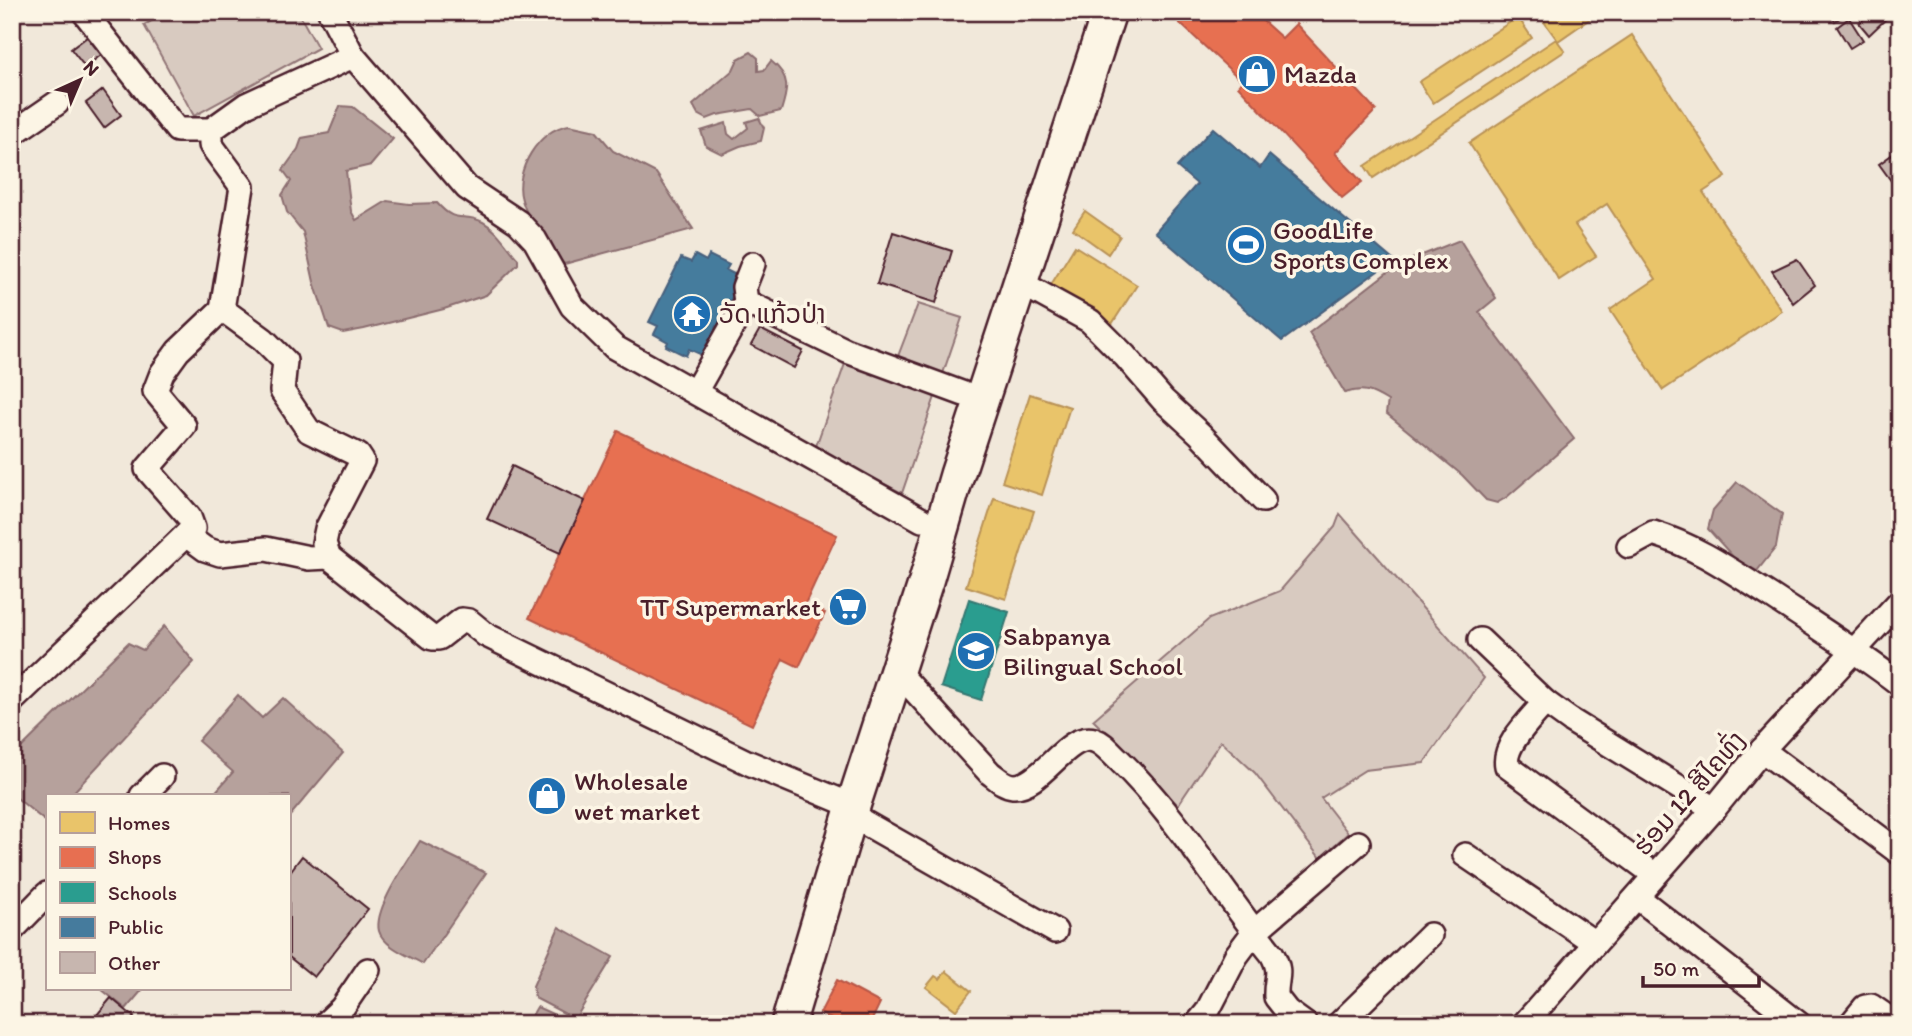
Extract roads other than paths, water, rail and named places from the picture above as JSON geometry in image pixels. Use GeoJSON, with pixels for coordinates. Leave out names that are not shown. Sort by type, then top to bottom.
{"type":"FeatureCollection","features":[{"type":"Feature","properties":{"kind":"highway"},"geometry":{"type":"LineString","coordinates":[[788,1024],[922,520],[1087,12]]}},
{"type":"Feature","properties":{"kind":"highway"},"geometry":{"type":"LineString","coordinates":[[766,1024],[926,581],[957,475],[1109,12]]}},
{"type":"Feature","properties":{"kind":"street"},"geometry":{"type":"LineString","coordinates":[[84,12],[177,130],[211,130],[246,105],[354,56]]}},
{"type":"Feature","properties":{"kind":"street"},"geometry":{"type":"LineString","coordinates":[[330,12],[354,56],[467,188],[518,222],[535,240],[572,306],[614,347],[922,520]]}},
{"type":"Feature","properties":{"kind":"street"},"geometry":{"type":"LineString","coordinates":[[12,134],[57,103]]}},
{"type":"Feature","properties":{"kind":"street"},"geometry":{"type":"LineString","coordinates":[[12,701],[193,528],[189,517],[147,469],[184,426],[155,391],[162,373],[178,351],[222,309],[242,187],[211,145],[211,130]]}},
{"type":"Feature","properties":{"kind":"street"},"geometry":{"type":"LineString","coordinates":[[695,392],[746,302],[744,287],[753,264]]}},
{"type":"Feature","properties":{"kind":"street"},"geometry":{"type":"LineString","coordinates":[[1021,283],[1090,321],[1163,400],[1264,500]]}},
{"type":"Feature","properties":{"kind":"street"},"geometry":{"type":"LineString","coordinates":[[746,302],[847,351],[964,394]]}},
{"type":"Feature","properties":{"kind":"street"},"geometry":{"type":"LineString","coordinates":[[222,309],[263,339],[285,361],[282,391],[309,431],[358,455],[362,461],[327,529],[324,544],[329,557],[432,638],[439,638],[462,620],[469,621],[486,635],[845,807],[1055,931]]}},
{"type":"Feature","properties":{"kind":"street"},"geometry":{"type":"LineString","coordinates":[[1629,546],[1653,533],[1707,556],[1856,651],[1900,684]]}},
{"type":"Feature","properties":{"kind":"street"},"geometry":{"type":"LineString","coordinates":[[186,535],[205,550],[220,554],[266,549],[309,558],[329,557]]}},
{"type":"Feature","properties":{"kind":"street","name":"ຮ່ອມ 12 ສີໄຄທົ່ງ"},"geometry":{"type":"LineString","coordinates":[[1524,1024],[1714,809],[1762,750],[1900,601]]}},
{"type":"Feature","properties":{"kind":"street"},"geometry":{"type":"LineString","coordinates":[[1480,640],[1545,702],[1714,809]]}},
{"type":"Feature","properties":{"kind":"street"},"geometry":{"type":"LineString","coordinates":[[895,670],[1002,783],[1014,786],[1030,780],[1079,741],[1092,739],[1102,744],[1145,785],[1254,932],[1279,967],[1276,997],[1287,1011],[1304,1024]]}},
{"type":"Feature","properties":{"kind":"street"},"geometry":{"type":"LineString","coordinates":[[1545,702],[1509,747],[1505,759],[1507,766],[1656,875]]}},
{"type":"Feature","properties":{"kind":"street"},"geometry":{"type":"LineString","coordinates":[[1762,750],[1900,853]]}},
{"type":"Feature","properties":{"kind":"street"},"geometry":{"type":"LineString","coordinates":[[144,794],[162,775]]}},
{"type":"Feature","properties":{"kind":"street"},"geometry":{"type":"LineString","coordinates":[[1197,1024],[1207,1012],[1236,956],[1254,932],[1358,843]]}},
{"type":"Feature","properties":{"kind":"street"},"geometry":{"type":"LineString","coordinates":[[1465,855],[1595,943]]}},
{"type":"Feature","properties":{"kind":"street"},"geometry":{"type":"LineString","coordinates":[[12,930],[46,895]]}},
{"type":"Feature","properties":{"kind":"street"},"geometry":{"type":"LineString","coordinates":[[1637,897],[1799,1024]]}},
{"type":"Feature","properties":{"kind":"street"},"geometry":{"type":"LineString","coordinates":[[1339,1024],[1430,935]]}},
{"type":"Feature","properties":{"kind":"street"},"geometry":{"type":"LineString","coordinates":[[326,1024],[342,1008],[368,970]]}},
{"type":"Feature","properties":{"kind":"street"},"geometry":{"type":"LineString","coordinates":[[1851,1024],[1864,1007],[1871,1006],[1897,1024]]}},
{"type":"Feature","properties":{"kind":"place","name":"Mazda"},"geometry":{"type":"Point","coordinates":[1257,74]}},
{"type":"Feature","properties":{"kind":"place","name":"GoodLife Sports Complex"},"geometry":{"type":"Point","coordinates":[1246,245]}},
{"type":"Feature","properties":{"kind":"place","name":"ວັດ ແກ້ວປ່າ"},"geometry":{"type":"Point","coordinates":[692,314]}},
{"type":"Feature","properties":{"kind":"place","name":"TT Supermarket"},"geometry":{"type":"Point","coordinates":[848,607]}},
{"type":"Feature","properties":{"kind":"place","name":"Sabpanya Bilingual School"},"geometry":{"type":"Point","coordinates":[976,651]}},
{"type":"Feature","properties":{"kind":"place","name":"Wholesale wet market"},"geometry":{"type":"Point","coordinates":[547,796]}}]}
